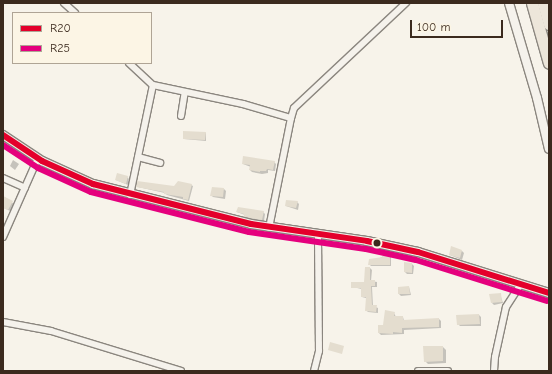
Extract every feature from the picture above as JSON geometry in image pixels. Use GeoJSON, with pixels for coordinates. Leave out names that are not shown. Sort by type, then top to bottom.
{"type":"FeatureCollection","features":[{"type":"Feature","properties":{"kind":"highway"},"geometry":{"type":"LineString","coordinates":[[532,3],[549,63]]}},
{"type":"Feature","properties":{"kind":"highway"},"geometry":{"type":"LineString","coordinates":[[543,3],[549,24]]}},
{"type":"Feature","properties":{"kind":"street"},"geometry":{"type":"LineString","coordinates":[[64,3],[74,12]]}},
{"type":"Feature","properties":{"kind":"street"},"geometry":{"type":"LineString","coordinates":[[269,228],[294,108],[406,3]]}},
{"type":"Feature","properties":{"kind":"street"},"geometry":{"type":"LineString","coordinates":[[509,3],[537,98],[549,149]]}},
{"type":"Feature","properties":{"kind":"street"},"geometry":{"type":"LineString","coordinates":[[130,64],[153,85],[243,104],[291,118]]}},
{"type":"Feature","properties":{"kind":"street"},"geometry":{"type":"LineString","coordinates":[[130,194],[153,85]]}},
{"type":"Feature","properties":{"kind":"street"},"geometry":{"type":"LineString","coordinates":[[182,116],[185,92]]}},
{"type":"Feature","properties":{"kind":"street"},"geometry":{"type":"LineString","coordinates":[[3,135],[38,158],[93,184],[269,228],[367,241],[418,252],[549,293]]}},
{"type":"Feature","properties":{"kind":"street"},"geometry":{"type":"LineString","coordinates":[[138,157],[160,163]]}},
{"type":"Feature","properties":{"kind":"street"},"geometry":{"type":"LineString","coordinates":[[3,237],[38,158]]}},
{"type":"Feature","properties":{"kind":"street"},"geometry":{"type":"LineString","coordinates":[[3,178],[25,188]]}},
{"type":"Feature","properties":{"kind":"street"},"geometry":{"type":"LineString","coordinates":[[314,371],[319,350],[318,234]]}},
{"type":"Feature","properties":{"kind":"street"},"geometry":{"type":"LineString","coordinates":[[494,371],[495,357],[506,307],[521,284]]}},
{"type":"Feature","properties":{"kind":"street"},"geometry":{"type":"LineString","coordinates":[[3,322],[51,331],[181,371]]}},
{"type":"Feature","properties":{"kind":"street"},"geometry":{"type":"LineString","coordinates":[[418,371],[448,371]]}},
{"type":"Feature","properties":{"kind":"building"},"geometry":{"type":"Polygon","coordinates":[[[183,131],[206,132],[205,140],[183,139],[183,131]]]}},
{"type":"Feature","properties":{"kind":"building"},"geometry":{"type":"Polygon","coordinates":[[[243,156],[275,161],[273,170],[267,169],[266,171],[260,172],[249,170],[250,165],[242,164],[243,156]]]}},
{"type":"Feature","properties":{"kind":"building"},"geometry":{"type":"Polygon","coordinates":[[[117,173],[128,176],[126,184],[115,180],[117,173]]]}},
{"type":"Feature","properties":{"kind":"building"},"geometry":{"type":"Polygon","coordinates":[[[137,181],[174,186],[178,181],[192,184],[188,200],[183,199],[183,197],[164,194],[164,192],[136,187],[137,181]]]}},
{"type":"Feature","properties":{"kind":"building"},"geometry":{"type":"Polygon","coordinates":[[[212,187],[224,188],[223,197],[210,196],[212,187]]]}},
{"type":"Feature","properties":{"kind":"building"},"geometry":{"type":"Polygon","coordinates":[[[3,196],[13,201],[8,210],[3,208],[3,196]]]}},
{"type":"Feature","properties":{"kind":"building"},"geometry":{"type":"Polygon","coordinates":[[[286,200],[298,201],[296,208],[285,206],[286,200]]]}},
{"type":"Feature","properties":{"kind":"building"},"geometry":{"type":"Polygon","coordinates":[[[238,207],[264,211],[262,220],[244,217],[244,214],[236,212],[238,207]]]}},
{"type":"Feature","properties":{"kind":"building"},"geometry":{"type":"Polygon","coordinates":[[[451,246],[462,250],[460,258],[449,255],[451,246]]]}},
{"type":"Feature","properties":{"kind":"building"},"geometry":{"type":"Polygon","coordinates":[[[383,252],[390,252],[390,265],[368,265],[369,259],[383,257],[383,252]]]}},
{"type":"Feature","properties":{"kind":"building"},"geometry":{"type":"Polygon","coordinates":[[[404,262],[412,263],[412,273],[404,272],[404,262]]]}},
{"type":"Feature","properties":{"kind":"building"},"geometry":{"type":"Polygon","coordinates":[[[365,267],[370,267],[370,280],[375,280],[375,286],[371,286],[372,305],[377,305],[376,312],[365,311],[366,297],[361,297],[361,288],[351,288],[351,282],[364,282],[365,267]]]}},
{"type":"Feature","properties":{"kind":"building"},"geometry":{"type":"Polygon","coordinates":[[[409,286],[410,294],[398,294],[398,287],[409,286]]]}},
{"type":"Feature","properties":{"kind":"building"},"geometry":{"type":"Polygon","coordinates":[[[501,293],[502,302],[491,303],[489,294],[501,293]]]}},
{"type":"Feature","properties":{"kind":"building"},"geometry":{"type":"Polygon","coordinates":[[[385,310],[395,312],[394,316],[403,316],[403,320],[439,318],[439,327],[402,328],[402,333],[378,333],[378,325],[383,325],[385,310]]]}},
{"type":"Feature","properties":{"kind":"building"},"geometry":{"type":"Polygon","coordinates":[[[479,314],[480,324],[457,325],[456,315],[479,314]]]}},
{"type":"Feature","properties":{"kind":"building"},"geometry":{"type":"Polygon","coordinates":[[[330,342],[344,346],[342,354],[328,350],[330,342]]]}},
{"type":"Feature","properties":{"kind":"building"},"geometry":{"type":"Polygon","coordinates":[[[423,346],[443,346],[443,361],[424,362],[423,346]]]}},
{"type":"Feature","properties":{"kind":"transit line","name":"R20"},"geometry":{"type":"LineString","coordinates":[[3,135],[42,161],[93,184],[251,224],[367,241],[418,252],[549,293]]}},
{"type":"Feature","properties":{"kind":"transit line","name":"R25"},"geometry":{"type":"LineString","coordinates":[[3,145],[38,168],[91,192],[249,232],[366,249],[416,260],[547,301]]}}]}
